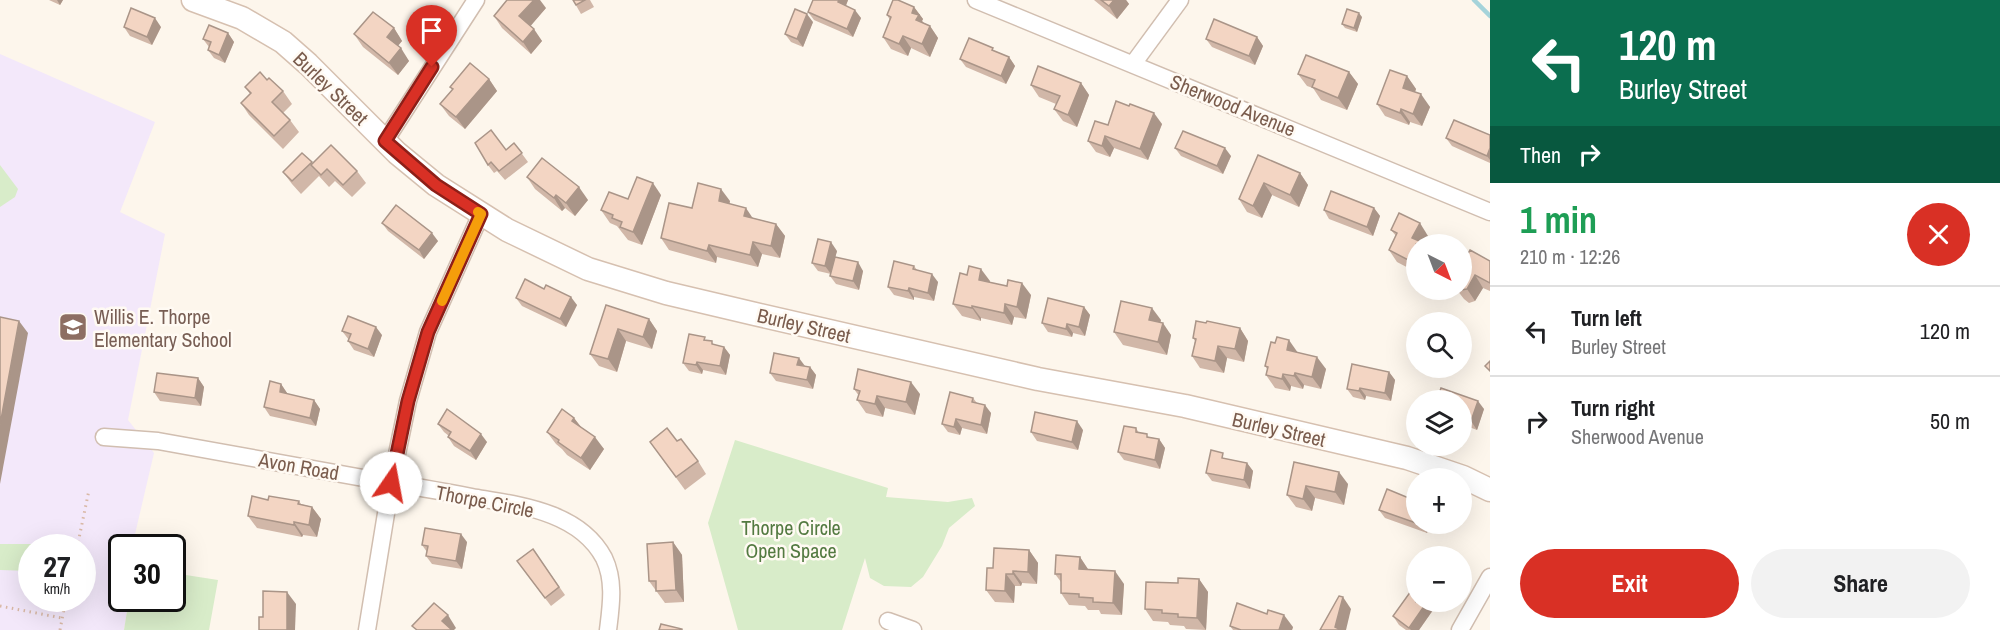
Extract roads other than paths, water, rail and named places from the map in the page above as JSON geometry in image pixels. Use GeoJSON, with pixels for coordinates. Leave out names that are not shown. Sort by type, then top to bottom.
{"type":"FeatureCollection","features":[{"type":"Feature","properties":{"kind":"main road","name":"Burley Street"},"geometry":{"type":"LineString","coordinates":[[193,0],[242,18],[283,42],[385,141],[436,185],[507,230],[588,269],[666,293],[1038,379],[1185,406],[1407,458],[1463,477],[1490,490]]}},
{"type":"Feature","properties":{"kind":"street"},"geometry":{"type":"LineString","coordinates":[[385,141],[476,0]]}},
{"type":"Feature","properties":{"kind":"street","name":"Sherwood Avenue"},"geometry":{"type":"LineString","coordinates":[[976,0],[1490,212]]}},
{"type":"Feature","properties":{"kind":"street"},"geometry":{"type":"LineString","coordinates":[[1133,64],[1180,0]]}},
{"type":"Feature","properties":{"kind":"street"},"geometry":{"type":"LineString","coordinates":[[366,630],[391,483],[408,401],[428,332],[481,214]]}},
{"type":"Feature","properties":{"kind":"street","name":"Avon Road"},"geometry":{"type":"LineString","coordinates":[[104,437],[158,441],[391,483]]}},
{"type":"Feature","properties":{"kind":"street","name":"Thorpe Circle"},"geometry":{"type":"LineString","coordinates":[[391,483],[513,505],[548,514],[571,524],[590,539],[604,558],[611,579],[612,605],[608,630]]}},
{"type":"Feature","properties":{"kind":"street"},"geometry":{"type":"LineString","coordinates":[[1460,630],[1490,577]]}},
{"type":"Feature","properties":{"kind":"street"},"geometry":{"type":"LineString","coordinates":[[888,621],[913,630]]}},
{"type":"Feature","properties":{"kind":"waterway"},"geometry":{"type":"LineString","coordinates":[[1474,0],[1490,16]]}},
{"type":"Feature","properties":{"kind":"place","name":"Willis E. Thorpe Elementary School"},"geometry":{"type":"Point","coordinates":[73,327]}},
{"type":"Feature","properties":{"kind":"park label","name":"Thorpe Circle Open Space"},"geometry":{"type":"Point","coordinates":[791,538]}}]}
